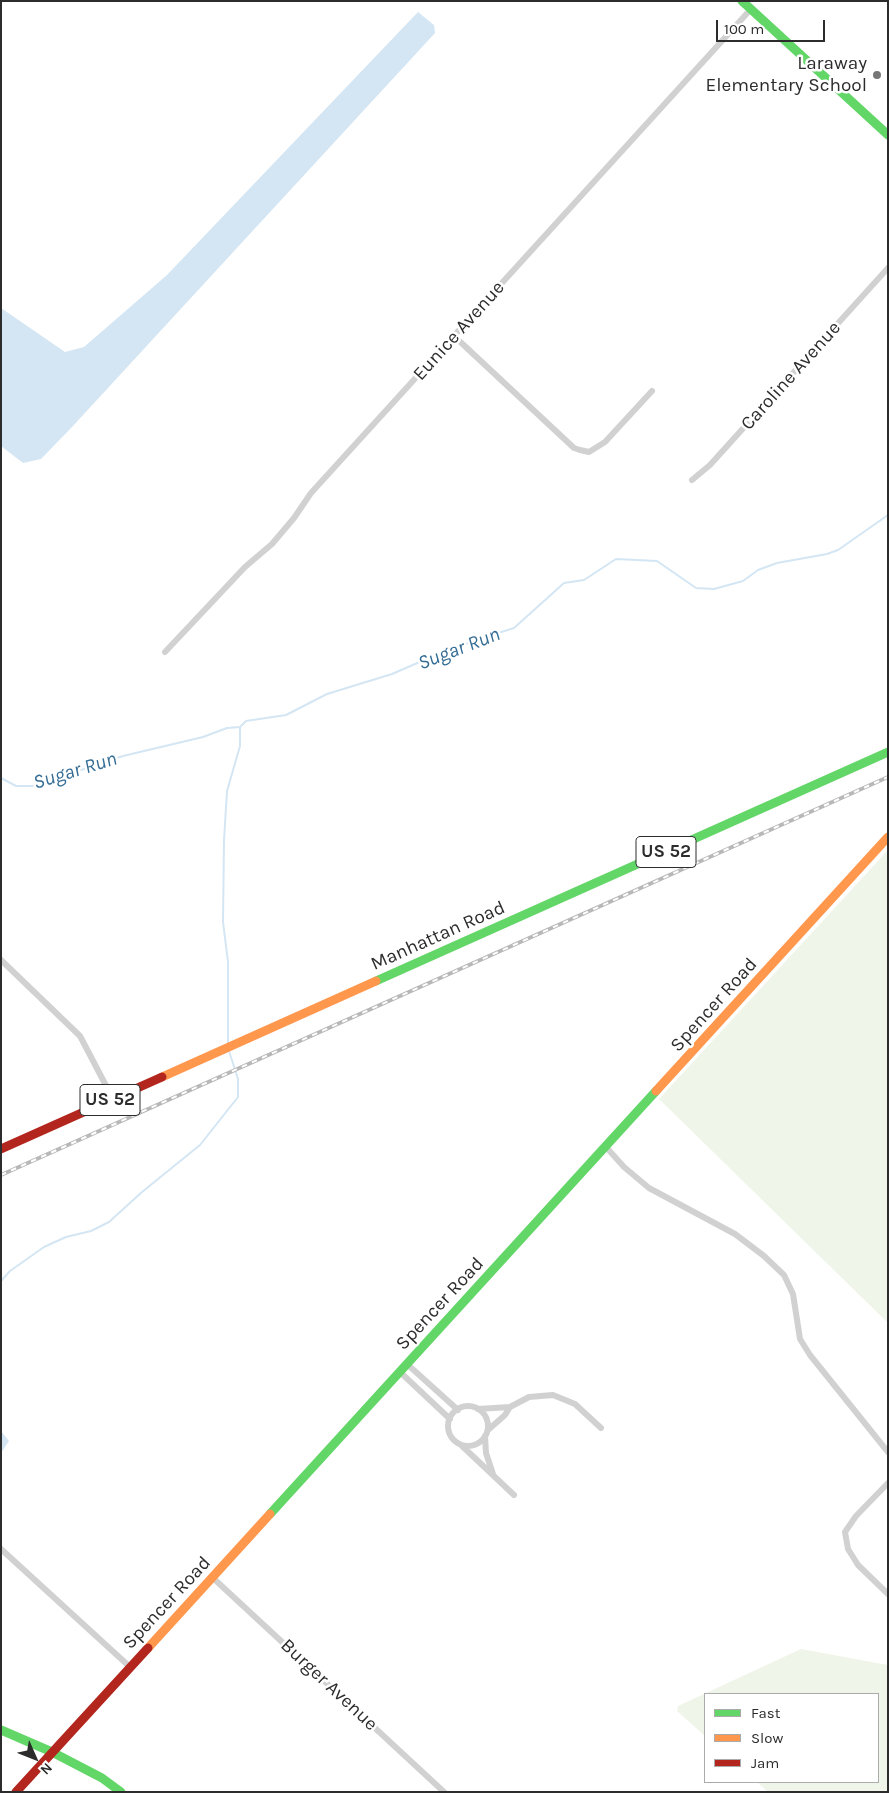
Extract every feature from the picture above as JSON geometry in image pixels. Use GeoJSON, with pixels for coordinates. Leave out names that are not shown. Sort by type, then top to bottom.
{"type":"FeatureCollection","features":[{"type":"Feature","properties":{"kind":"street"},"geometry":{"type":"LineString","coordinates":[[742,1],[888,134]]}},
{"type":"Feature","properties":{"kind":"street","name":"Eunice Avenue"},"geometry":{"type":"LineString","coordinates":[[165,652],[245,566],[272,544],[312,493],[751,9]]}},
{"type":"Feature","properties":{"kind":"street","name":"Caroline Avenue"},"geometry":{"type":"LineString","coordinates":[[692,480],[710,465],[888,268]]}},
{"type":"Feature","properties":{"kind":"street"},"geometry":{"type":"LineString","coordinates":[[454,336],[574,448],[589,452],[605,442],[652,390]]}},
{"type":"Feature","properties":{"kind":"street","name":"Manhattan Road"},"geometry":{"type":"LineString","coordinates":[[1,1149],[888,752]]}},
{"type":"Feature","properties":{"kind":"street","name":"Spencer Road"},"geometry":{"type":"LineString","coordinates":[[16,1792],[888,837]]}},
{"type":"Feature","properties":{"kind":"street"},"geometry":{"type":"LineString","coordinates":[[1,960],[80,1036],[113,1099]]}},
{"type":"Feature","properties":{"kind":"street"},"geometry":{"type":"LineString","coordinates":[[606,1147],[624,1167],[649,1188],[735,1234],[764,1256],[784,1276],[793,1294],[800,1339],[810,1355],[888,1452]]}},
{"type":"Feature","properties":{"kind":"street"},"geometry":{"type":"LineString","coordinates":[[407,1364],[458,1410]]}},
{"type":"Feature","properties":{"kind":"street"},"geometry":{"type":"LineString","coordinates":[[400,1372],[450,1419]]}},
{"type":"Feature","properties":{"kind":"street"},"geometry":{"type":"LineString","coordinates":[[514,1494],[451,1436],[448,1430],[450,1419],[458,1410],[466,1406],[478,1409],[510,1407],[529,1397],[553,1395],[575,1404],[600,1428]]}},
{"type":"Feature","properties":{"kind":"street"},"geometry":{"type":"LineString","coordinates":[[461,1445],[475,1445],[505,1415],[510,1407]]}},
{"type":"Feature","properties":{"kind":"street"},"geometry":{"type":"LineString","coordinates":[[478,1409],[486,1418],[486,1453],[494,1475]]}},
{"type":"Feature","properties":{"kind":"street"},"geometry":{"type":"LineString","coordinates":[[888,1483],[856,1516],[845,1532],[848,1549],[858,1565],[888,1594]]}},
{"type":"Feature","properties":{"kind":"street"},"geometry":{"type":"LineString","coordinates":[[1,1549],[130,1668]]}},
{"type":"Feature","properties":{"kind":"street","name":"Burger Avenue"},"geometry":{"type":"LineString","coordinates":[[213,1578],[444,1792]]}},
{"type":"Feature","properties":{"kind":"street"},"geometry":{"type":"LineString","coordinates":[[1,1730],[52,1752],[102,1778],[121,1792]]}},
{"type":"Feature","properties":{"kind":"shaded area"},"geometry":{"type":"Polygon","coordinates":[[[888,850],[888,1323],[659,1099],[888,850]]]}},
{"type":"Feature","properties":{"kind":"shaded area"},"geometry":{"type":"Polygon","coordinates":[[[801,1649],[888,1665],[888,1792],[768,1792],[758,1783],[879,1783],[879,1693],[706,1693],[801,1649]]]}},
{"type":"Feature","properties":{"kind":"shaded area"},"geometry":{"type":"Polygon","coordinates":[[[704,1694],[704,1735],[677,1711],[678,1706],[704,1694]]]}},
{"type":"Feature","properties":{"kind":"water"},"geometry":{"type":"Polygon","coordinates":[[[418,12],[434,25],[435,33],[72,427],[41,459],[23,463],[1,446],[1,308],[65,352],[84,347],[167,275],[418,12]]]}},
{"type":"Feature","properties":{"kind":"water"},"geometry":{"type":"Polygon","coordinates":[[[1,1431],[9,1441],[1,1453],[1,1431]]]}},
{"type":"Feature","properties":{"kind":"waterway","name":"Sugar Run"},"geometry":{"type":"LineString","coordinates":[[1,778],[16,786],[33,786],[123,756],[203,737],[227,728],[240,727],[246,721],[286,715],[327,694],[392,674],[422,661],[444,655],[470,642],[514,628],[564,583],[584,580],[616,559],[657,561],[696,588],[714,589],[743,581],[758,570],[777,563],[827,554],[838,550],[888,515]]}},
{"type":"Feature","properties":{"kind":"waterway"},"geometry":{"type":"LineString","coordinates":[[228,1044],[228,962],[223,922],[224,840],[227,791],[240,746],[240,727]]}},
{"type":"Feature","properties":{"kind":"waterway"},"geometry":{"type":"LineString","coordinates":[[1,1281],[10,1271],[44,1247],[66,1237],[91,1231],[109,1222],[142,1192],[200,1145],[238,1097],[238,1079],[229,1051]]}},
{"type":"Feature","properties":{"kind":"railway"},"geometry":{"type":"LineString","coordinates":[[1,1175],[888,777]]}},
{"type":"Feature","properties":{"kind":"traffic: fast"},"geometry":{"type":"LineString","coordinates":[[742,1],[888,135]]}},
{"type":"Feature","properties":{"kind":"traffic: fast"},"geometry":{"type":"LineString","coordinates":[[376,981],[888,752]]}},
{"type":"Feature","properties":{"kind":"traffic: fast"},"geometry":{"type":"LineString","coordinates":[[270,1514],[656,1091]]}},
{"type":"Feature","properties":{"kind":"traffic: fast"},"geometry":{"type":"LineString","coordinates":[[1,1730],[52,1752],[102,1778],[121,1792]]}},
{"type":"Feature","properties":{"kind":"traffic: slow"},"geometry":{"type":"LineString","coordinates":[[656,1091],[888,837]]}},
{"type":"Feature","properties":{"kind":"traffic: slow"},"geometry":{"type":"LineString","coordinates":[[162,1077],[376,981]]}},
{"type":"Feature","properties":{"kind":"traffic: slow"},"geometry":{"type":"LineString","coordinates":[[148,1648],[270,1514]]}},
{"type":"Feature","properties":{"kind":"traffic: jam"},"geometry":{"type":"LineString","coordinates":[[1,1149],[162,1077]]}},
{"type":"Feature","properties":{"kind":"traffic: jam"},"geometry":{"type":"LineString","coordinates":[[16,1792],[148,1648]]}},
{"type":"Feature","properties":{"kind":"place","name":"Laraway Elementary School"},"geometry":{"type":"Point","coordinates":[877,75]}}]}
